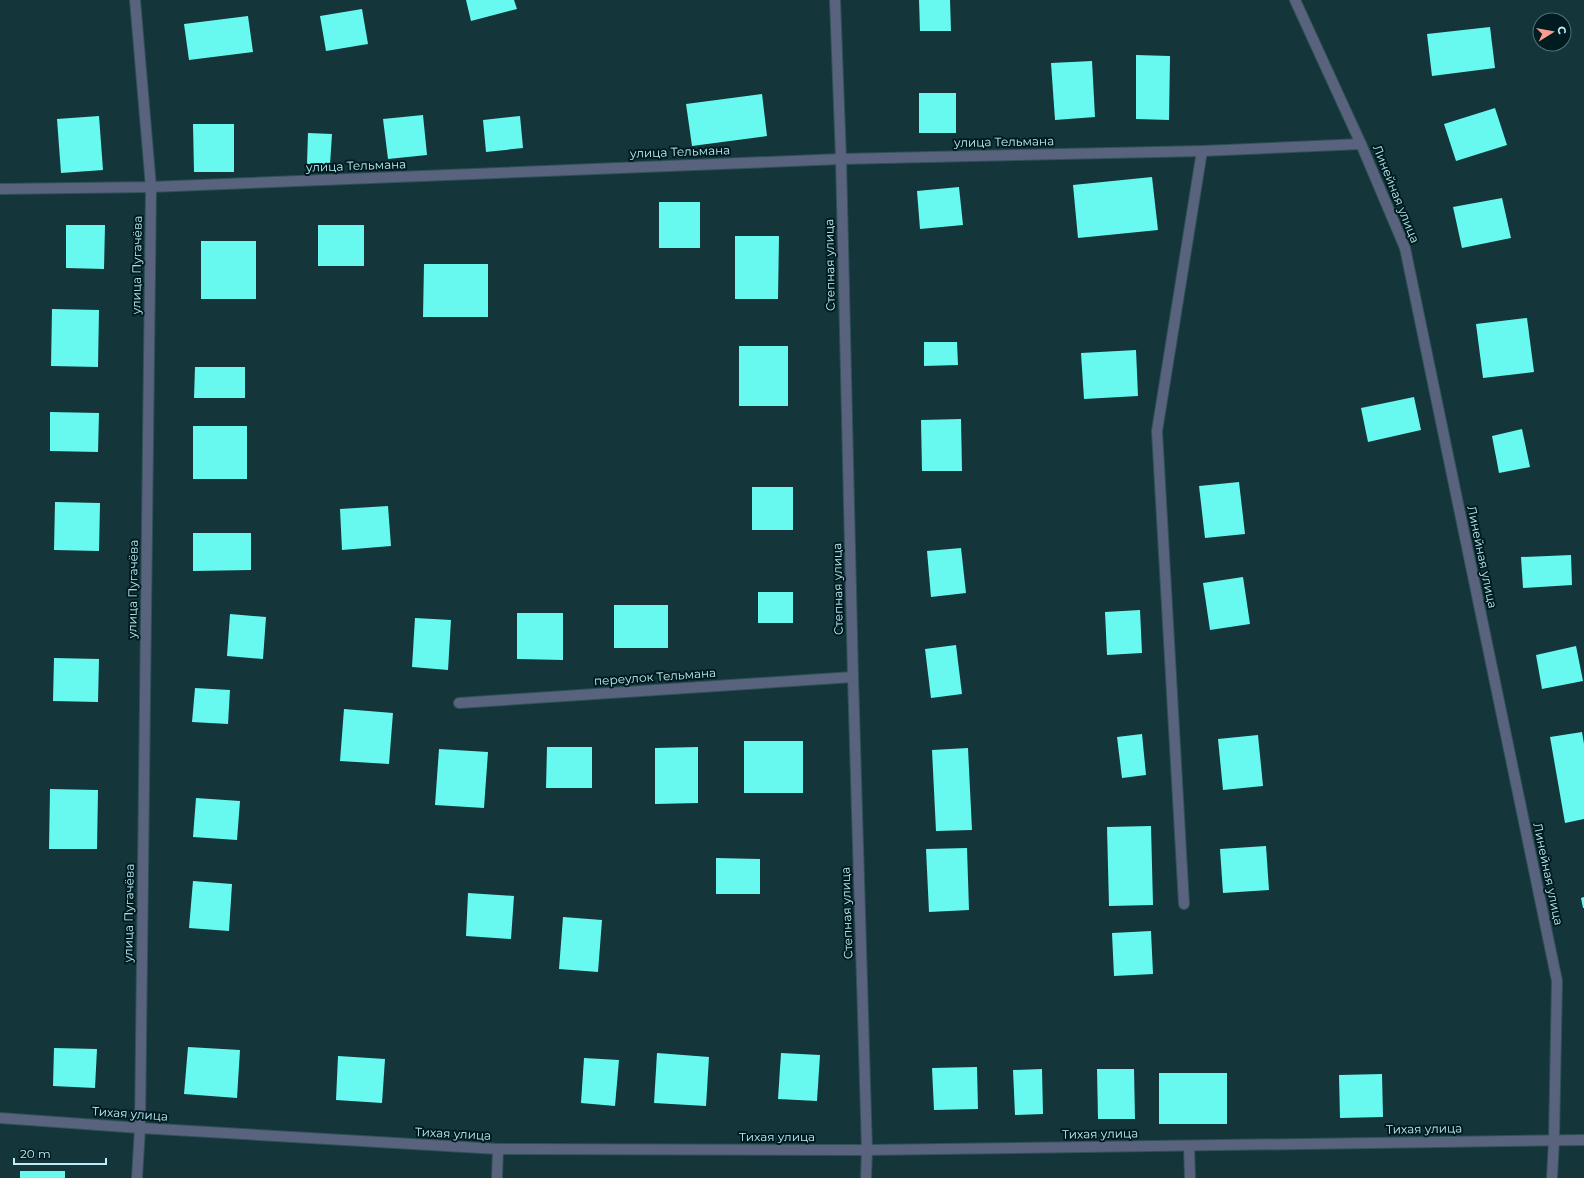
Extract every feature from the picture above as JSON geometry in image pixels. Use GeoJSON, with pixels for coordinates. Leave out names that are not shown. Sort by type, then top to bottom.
{"type":"FeatureCollection","features":[{"type":"Feature","properties":{"kind":"street","name":"улица Пугачёва"},"geometry":{"type":"LineString","coordinates":[[135,0],[151,187],[140,1128],[137,1178]]}},
{"type":"Feature","properties":{"kind":"street","name":"Степная улица"},"geometry":{"type":"LineString","coordinates":[[835,0],[841,159],[853,677],[867,1150],[866,1178]]}},
{"type":"Feature","properties":{"kind":"street","name":"Линейная улица"},"geometry":{"type":"LineString","coordinates":[[1295,0],[1361,144],[1405,248],[1557,981],[1554,1140]]}},
{"type":"Feature","properties":{"kind":"street","name":"улица Тельмана"},"geometry":{"type":"LineString","coordinates":[[0,188],[151,187],[841,159],[1202,151],[1361,144]]}},
{"type":"Feature","properties":{"kind":"street"},"geometry":{"type":"LineString","coordinates":[[1184,904],[1157,431],[1202,151]]}},
{"type":"Feature","properties":{"kind":"street","name":"переулок Тельмана"},"geometry":{"type":"LineString","coordinates":[[459,703],[853,677]]}},
{"type":"Feature","properties":{"kind":"street","name":"Тихая улица"},"geometry":{"type":"LineString","coordinates":[[0,1118],[140,1128],[498,1149],[867,1150],[1584,1140]]}},
{"type":"Feature","properties":{"kind":"street"},"geometry":{"type":"LineString","coordinates":[[1552,1178],[1554,1140]]}},
{"type":"Feature","properties":{"kind":"street"},"geometry":{"type":"LineString","coordinates":[[1189,1146],[1190,1178]]}},
{"type":"Feature","properties":{"kind":"street"},"geometry":{"type":"LineString","coordinates":[[497,1178],[498,1149]]}},
{"type":"Feature","properties":{"kind":"building"},"geometry":{"type":"Polygon","coordinates":[[[466,0],[514,0],[517,9],[471,21],[466,0]]]}},
{"type":"Feature","properties":{"kind":"building"},"geometry":{"type":"Polygon","coordinates":[[[919,0],[950,0],[951,31],[920,31],[919,0]]]}},
{"type":"Feature","properties":{"kind":"building"},"geometry":{"type":"Polygon","coordinates":[[[362,9],[368,44],[326,51],[320,16],[362,9]]]}},
{"type":"Feature","properties":{"kind":"building"},"geometry":{"type":"Polygon","coordinates":[[[248,16],[253,52],[189,60],[184,24],[248,16]]]}},
{"type":"Feature","properties":{"kind":"building"},"geometry":{"type":"Polygon","coordinates":[[[1490,27],[1495,68],[1432,76],[1427,34],[1490,27]]]}},
{"type":"Feature","properties":{"kind":"building"},"geometry":{"type":"Polygon","coordinates":[[[1136,55],[1170,56],[1169,120],[1136,119],[1136,55]]]}},
{"type":"Feature","properties":{"kind":"building"},"geometry":{"type":"Polygon","coordinates":[[[1092,61],[1095,117],[1055,120],[1051,63],[1092,61]]]}},
{"type":"Feature","properties":{"kind":"building"},"geometry":{"type":"Polygon","coordinates":[[[919,93],[956,93],[956,133],[919,133],[919,93]]]}},
{"type":"Feature","properties":{"kind":"building"},"geometry":{"type":"Polygon","coordinates":[[[762,94],[767,136],[692,146],[686,104],[762,94]]]}},
{"type":"Feature","properties":{"kind":"building"},"geometry":{"type":"Polygon","coordinates":[[[1495,108],[1507,145],[1456,161],[1444,124],[1495,108]]]}},
{"type":"Feature","properties":{"kind":"building"},"geometry":{"type":"Polygon","coordinates":[[[423,115],[427,155],[388,159],[383,119],[423,115]]]}},
{"type":"Feature","properties":{"kind":"building"},"geometry":{"type":"Polygon","coordinates":[[[99,116],[103,170],[61,173],[57,119],[99,116]]]}},
{"type":"Feature","properties":{"kind":"building"},"geometry":{"type":"Polygon","coordinates":[[[520,116],[523,148],[486,152],[483,120],[520,116]]]}},
{"type":"Feature","properties":{"kind":"building"},"geometry":{"type":"Polygon","coordinates":[[[193,124],[234,124],[234,172],[194,172],[193,124]]]}},
{"type":"Feature","properties":{"kind":"building"},"geometry":{"type":"Polygon","coordinates":[[[308,133],[332,134],[330,165],[307,164],[308,133]]]}},
{"type":"Feature","properties":{"kind":"building"},"geometry":{"type":"Polygon","coordinates":[[[1152,177],[1158,230],[1078,238],[1073,185],[1152,177]]]}},
{"type":"Feature","properties":{"kind":"building"},"geometry":{"type":"Polygon","coordinates":[[[959,187],[963,225],[920,229],[917,191],[959,187]]]}},
{"type":"Feature","properties":{"kind":"building"},"geometry":{"type":"Polygon","coordinates":[[[1502,198],[1511,238],[1462,248],[1453,207],[1502,198]]]}},
{"type":"Feature","properties":{"kind":"building"},"geometry":{"type":"Polygon","coordinates":[[[659,202],[700,202],[700,248],[659,248],[659,202]]]}},
{"type":"Feature","properties":{"kind":"building"},"geometry":{"type":"Polygon","coordinates":[[[66,225],[105,225],[104,269],[66,268],[66,225]]]}},
{"type":"Feature","properties":{"kind":"building"},"geometry":{"type":"Polygon","coordinates":[[[318,225],[364,225],[364,266],[318,266],[318,225]]]}},
{"type":"Feature","properties":{"kind":"building"},"geometry":{"type":"Polygon","coordinates":[[[735,236],[779,236],[778,299],[735,299],[735,236]]]}},
{"type":"Feature","properties":{"kind":"building"},"geometry":{"type":"Polygon","coordinates":[[[201,241],[256,241],[256,299],[201,299],[201,241]]]}},
{"type":"Feature","properties":{"kind":"building"},"geometry":{"type":"Polygon","coordinates":[[[424,264],[488,264],[488,317],[423,317],[424,264]]]}},
{"type":"Feature","properties":{"kind":"building"},"geometry":{"type":"Polygon","coordinates":[[[52,309],[99,310],[98,367],[51,366],[52,309]]]}},
{"type":"Feature","properties":{"kind":"building"},"geometry":{"type":"Polygon","coordinates":[[[1527,318],[1534,372],[1483,378],[1476,324],[1527,318]]]}},
{"type":"Feature","properties":{"kind":"building"},"geometry":{"type":"Polygon","coordinates":[[[924,342],[957,342],[958,365],[924,366],[924,342]]]}},
{"type":"Feature","properties":{"kind":"building"},"geometry":{"type":"Polygon","coordinates":[[[739,346],[788,346],[788,406],[739,406],[739,346]]]}},
{"type":"Feature","properties":{"kind":"building"},"geometry":{"type":"Polygon","coordinates":[[[1136,350],[1138,396],[1084,399],[1081,353],[1136,350]]]}},
{"type":"Feature","properties":{"kind":"building"},"geometry":{"type":"Polygon","coordinates":[[[195,367],[245,367],[245,398],[194,398],[195,367]]]}},
{"type":"Feature","properties":{"kind":"building"},"geometry":{"type":"Polygon","coordinates":[[[1414,397],[1421,430],[1368,442],[1361,408],[1414,397]]]}},
{"type":"Feature","properties":{"kind":"building"},"geometry":{"type":"Polygon","coordinates":[[[50,412],[99,413],[98,452],[50,451],[50,412]]]}},
{"type":"Feature","properties":{"kind":"building"},"geometry":{"type":"Polygon","coordinates":[[[961,419],[962,471],[922,471],[921,420],[961,419]]]}},
{"type":"Feature","properties":{"kind":"building"},"geometry":{"type":"Polygon","coordinates":[[[193,426],[247,426],[247,479],[193,479],[193,426]]]}},
{"type":"Feature","properties":{"kind":"building"},"geometry":{"type":"Polygon","coordinates":[[[1522,429],[1530,467],[1499,473],[1492,436],[1522,429]]]}},
{"type":"Feature","properties":{"kind":"building"},"geometry":{"type":"Polygon","coordinates":[[[1239,482],[1245,534],[1205,538],[1199,486],[1239,482]]]}},
{"type":"Feature","properties":{"kind":"building"},"geometry":{"type":"Polygon","coordinates":[[[752,487],[793,487],[793,530],[752,530],[752,487]]]}},
{"type":"Feature","properties":{"kind":"building"},"geometry":{"type":"Polygon","coordinates":[[[55,502],[100,503],[99,551],[54,550],[55,502]]]}},
{"type":"Feature","properties":{"kind":"building"},"geometry":{"type":"Polygon","coordinates":[[[388,506],[391,546],[342,550],[340,509],[388,506]]]}},
{"type":"Feature","properties":{"kind":"building"},"geometry":{"type":"Polygon","coordinates":[[[193,533],[251,533],[251,570],[193,571],[193,533]]]}},
{"type":"Feature","properties":{"kind":"building"},"geometry":{"type":"Polygon","coordinates":[[[961,548],[966,593],[931,597],[927,551],[961,548]]]}},
{"type":"Feature","properties":{"kind":"building"},"geometry":{"type":"Polygon","coordinates":[[[1571,555],[1572,585],[1523,588],[1521,557],[1571,555]]]}},
{"type":"Feature","properties":{"kind":"building"},"geometry":{"type":"Polygon","coordinates":[[[1243,577],[1250,624],[1210,630],[1203,583],[1243,577]]]}},
{"type":"Feature","properties":{"kind":"building"},"geometry":{"type":"Polygon","coordinates":[[[758,592],[793,592],[793,623],[758,623],[758,592]]]}},
{"type":"Feature","properties":{"kind":"building"},"geometry":{"type":"Polygon","coordinates":[[[614,605],[668,605],[668,648],[614,648],[614,605]]]}},
{"type":"Feature","properties":{"kind":"building"},"geometry":{"type":"Polygon","coordinates":[[[1140,610],[1142,653],[1107,655],[1105,612],[1140,610]]]}},
{"type":"Feature","properties":{"kind":"building"},"geometry":{"type":"Polygon","coordinates":[[[517,613],[563,613],[563,660],[517,659],[517,613]]]}},
{"type":"Feature","properties":{"kind":"building"},"geometry":{"type":"Polygon","coordinates":[[[230,614],[266,617],[263,659],[227,656],[230,614]]]}},
{"type":"Feature","properties":{"kind":"building"},"geometry":{"type":"Polygon","coordinates":[[[415,618],[451,620],[448,670],[412,667],[415,618]]]}},
{"type":"Feature","properties":{"kind":"building"},"geometry":{"type":"Polygon","coordinates":[[[956,645],[962,694],[931,698],[925,649],[956,645]]]}},
{"type":"Feature","properties":{"kind":"building"},"geometry":{"type":"Polygon","coordinates":[[[1576,646],[1583,681],[1542,689],[1536,655],[1576,646]]]}},
{"type":"Feature","properties":{"kind":"building"},"geometry":{"type":"Polygon","coordinates":[[[54,658],[99,659],[98,702],[53,701],[54,658]]]}},
{"type":"Feature","properties":{"kind":"building"},"geometry":{"type":"Polygon","coordinates":[[[195,688],[230,690],[228,724],[192,722],[195,688]]]}},
{"type":"Feature","properties":{"kind":"building"},"geometry":{"type":"Polygon","coordinates":[[[344,709],[393,713],[389,764],[340,761],[344,709]]]}},
{"type":"Feature","properties":{"kind":"building"},"geometry":{"type":"Polygon","coordinates":[[[1582,732],[1584,744],[1584,819],[1565,823],[1550,737],[1582,732]]]}},
{"type":"Feature","properties":{"kind":"building"},"geometry":{"type":"Polygon","coordinates":[[[1142,734],[1146,775],[1122,778],[1117,737],[1142,734]]]}},
{"type":"Feature","properties":{"kind":"building"},"geometry":{"type":"Polygon","coordinates":[[[1258,735],[1263,786],[1223,790],[1218,739],[1258,735]]]}},
{"type":"Feature","properties":{"kind":"building"},"geometry":{"type":"Polygon","coordinates":[[[744,741],[803,741],[803,793],[744,793],[744,741]]]}},
{"type":"Feature","properties":{"kind":"building"},"geometry":{"type":"Polygon","coordinates":[[[547,747],[592,747],[592,788],[546,788],[547,747]]]}},
{"type":"Feature","properties":{"kind":"building"},"geometry":{"type":"Polygon","coordinates":[[[698,747],[698,803],[655,804],[655,748],[698,747]]]}},
{"type":"Feature","properties":{"kind":"building"},"geometry":{"type":"Polygon","coordinates":[[[968,748],[972,830],[936,831],[932,750],[968,748]]]}},
{"type":"Feature","properties":{"kind":"building"},"geometry":{"type":"Polygon","coordinates":[[[439,749],[488,752],[484,808],[435,805],[439,749]]]}},
{"type":"Feature","properties":{"kind":"building"},"geometry":{"type":"Polygon","coordinates":[[[50,789],[98,790],[97,849],[49,849],[50,789]]]}},
{"type":"Feature","properties":{"kind":"building"},"geometry":{"type":"Polygon","coordinates":[[[196,798],[240,801],[237,840],[193,837],[196,798]]]}},
{"type":"Feature","properties":{"kind":"building"},"geometry":{"type":"Polygon","coordinates":[[[1151,826],[1153,905],[1109,906],[1107,827],[1151,826]]]}},
{"type":"Feature","properties":{"kind":"building"},"geometry":{"type":"Polygon","coordinates":[[[1266,846],[1269,890],[1223,893],[1220,849],[1266,846]]]}},
{"type":"Feature","properties":{"kind":"building"},"geometry":{"type":"Polygon","coordinates":[[[967,848],[969,910],[929,912],[926,849],[967,848]]]}},
{"type":"Feature","properties":{"kind":"building"},"geometry":{"type":"Polygon","coordinates":[[[716,858],[760,859],[760,894],[716,894],[716,858]]]}},
{"type":"Feature","properties":{"kind":"building"},"geometry":{"type":"Polygon","coordinates":[[[193,881],[232,884],[229,931],[189,928],[193,881]]]}},
{"type":"Feature","properties":{"kind":"building"},"geometry":{"type":"Polygon","coordinates":[[[468,893],[514,896],[511,939],[466,936],[468,893]]]}},
{"type":"Feature","properties":{"kind":"building"},"geometry":{"type":"Polygon","coordinates":[[[1584,897],[1584,908],[1583,908],[1581,898],[1584,897]]]}},
{"type":"Feature","properties":{"kind":"building"},"geometry":{"type":"Polygon","coordinates":[[[563,917],[602,920],[598,972],[559,969],[563,917]]]}},
{"type":"Feature","properties":{"kind":"building"},"geometry":{"type":"Polygon","coordinates":[[[1151,931],[1153,974],[1114,976],[1112,933],[1151,931]]]}},
{"type":"Feature","properties":{"kind":"building"},"geometry":{"type":"Polygon","coordinates":[[[188,1047],[240,1050],[237,1098],[184,1094],[188,1047]]]}},
{"type":"Feature","properties":{"kind":"building"},"geometry":{"type":"Polygon","coordinates":[[[54,1048],[97,1049],[95,1088],[53,1086],[54,1048]]]}},
{"type":"Feature","properties":{"kind":"building"},"geometry":{"type":"Polygon","coordinates":[[[657,1053],[709,1057],[706,1106],[654,1103],[657,1053]]]}},
{"type":"Feature","properties":{"kind":"building"},"geometry":{"type":"Polygon","coordinates":[[[781,1053],[820,1055],[817,1101],[778,1099],[781,1053]]]}},
{"type":"Feature","properties":{"kind":"building"},"geometry":{"type":"Polygon","coordinates":[[[338,1056],[385,1059],[382,1103],[336,1100],[338,1056]]]}},
{"type":"Feature","properties":{"kind":"building"},"geometry":{"type":"Polygon","coordinates":[[[584,1058],[619,1060],[615,1106],[581,1103],[584,1058]]]}},
{"type":"Feature","properties":{"kind":"building"},"geometry":{"type":"Polygon","coordinates":[[[977,1067],[978,1109],[934,1110],[932,1068],[977,1067]]]}},
{"type":"Feature","properties":{"kind":"building"},"geometry":{"type":"Polygon","coordinates":[[[1042,1069],[1043,1114],[1015,1115],[1013,1070],[1042,1069]]]}},
{"type":"Feature","properties":{"kind":"building"},"geometry":{"type":"Polygon","coordinates":[[[1097,1069],[1134,1069],[1135,1119],[1098,1119],[1097,1069]]]}},
{"type":"Feature","properties":{"kind":"building"},"geometry":{"type":"Polygon","coordinates":[[[1159,1073],[1227,1073],[1227,1124],[1159,1124],[1159,1073]]]}},
{"type":"Feature","properties":{"kind":"building"},"geometry":{"type":"Polygon","coordinates":[[[1382,1074],[1383,1117],[1340,1118],[1339,1075],[1382,1074]]]}},
{"type":"Feature","properties":{"kind":"building"},"geometry":{"type":"Polygon","coordinates":[[[20,1171],[65,1171],[65,1178],[20,1178],[20,1171]]]}}]}
